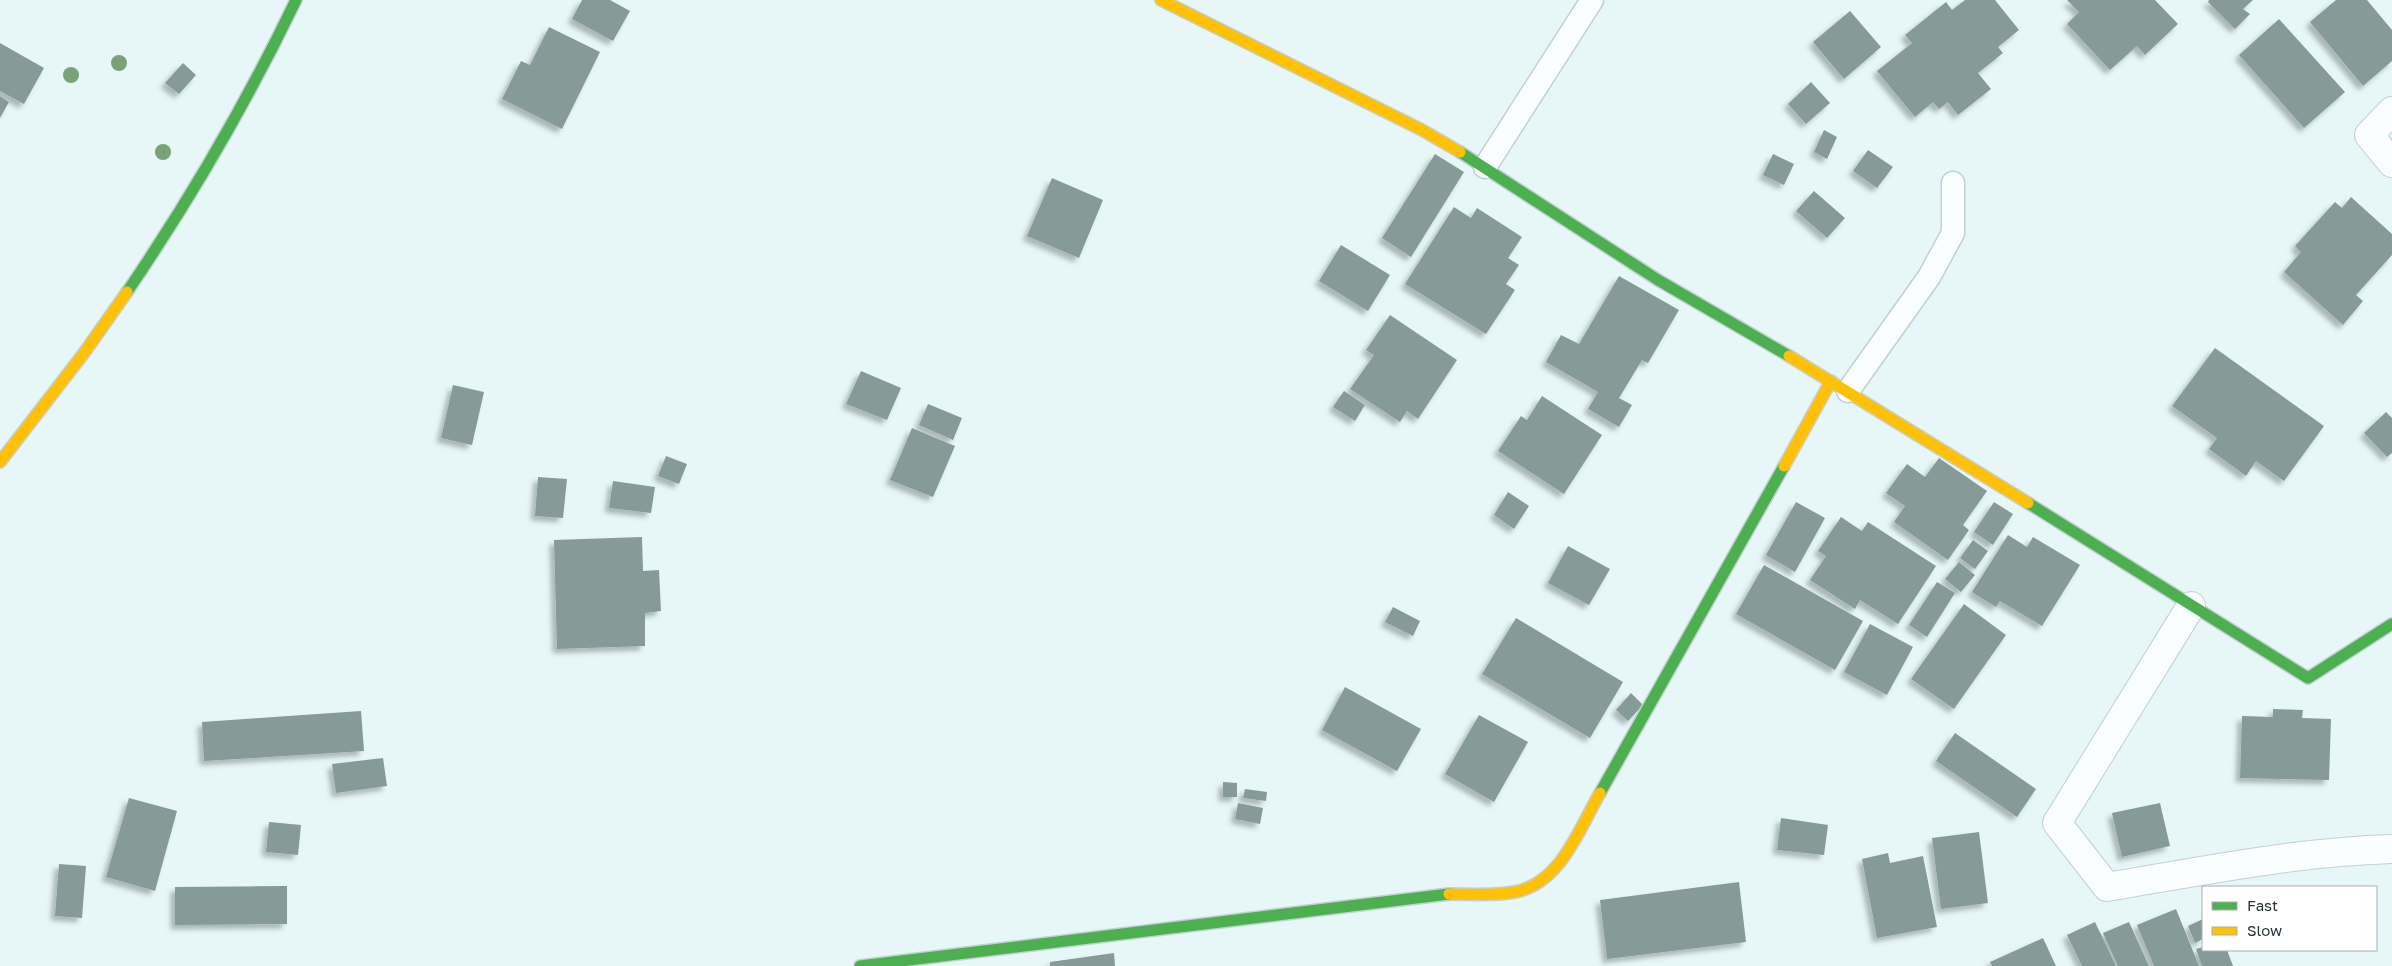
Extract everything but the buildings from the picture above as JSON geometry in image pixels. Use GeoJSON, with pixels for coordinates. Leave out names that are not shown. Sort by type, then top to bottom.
{"type":"FeatureCollection","features":[{"type":"Feature","properties":{"kind":"street"},"geometry":{"type":"LineString","coordinates":[[0,462],[58,389],[176,220],[230,132],[272,54],[296,0]]}},
{"type":"Feature","properties":{"kind":"street"},"geometry":{"type":"LineString","coordinates":[[1161,0],[1422,130],[1485,167],[1658,280],[1840,386],[2308,678],[2392,624]]}},
{"type":"Feature","properties":{"kind":"street"},"geometry":{"type":"LineString","coordinates":[[2392,111],[2370,134],[2392,163]]}},
{"type":"Feature","properties":{"kind":"street"},"geometry":{"type":"LineString","coordinates":[[860,966],[1448,894],[1504,893],[1531,888],[1550,875],[1566,850],[1665,679],[1840,386]]}},
{"type":"Feature","properties":{"kind":"street"},"geometry":{"type":"LineString","coordinates":[[2191,606],[2057,824],[2107,887],[2234,865],[2339,851],[2392,849]]}},
{"type":"Feature","properties":{"kind":"lane"},"geometry":{"type":"LineString","coordinates":[[1485,167],[1592,0]]}},
{"type":"Feature","properties":{"kind":"lane"},"geometry":{"type":"LineString","coordinates":[[1840,386],[1929,277],[1953,233],[1953,183]]}},
{"type":"Feature","properties":{"kind":"traffic: fast"},"geometry":{"type":"LineString","coordinates":[[127,292],[174,221],[217,149],[258,75],[296,0]]}},
{"type":"Feature","properties":{"kind":"traffic: fast"},"geometry":{"type":"LineString","coordinates":[[1460,152],[1658,280],[1789,356]]}},
{"type":"Feature","properties":{"kind":"traffic: fast"},"geometry":{"type":"LineString","coordinates":[[1600,793],[1784,466]]}},
{"type":"Feature","properties":{"kind":"traffic: fast"},"geometry":{"type":"LineString","coordinates":[[2028,503],[2308,678],[2392,624]]}},
{"type":"Feature","properties":{"kind":"traffic: fast"},"geometry":{"type":"LineString","coordinates":[[860,966],[1449,894]]}},
{"type":"Feature","properties":{"kind":"traffic: slow"},"geometry":{"type":"LineString","coordinates":[[1161,0],[1422,130],[1460,152]]}},
{"type":"Feature","properties":{"kind":"traffic: slow"},"geometry":{"type":"LineString","coordinates":[[0,462],[84,353],[127,292]]}},
{"type":"Feature","properties":{"kind":"traffic: slow"},"geometry":{"type":"LineString","coordinates":[[1789,356],[2028,503]]}},
{"type":"Feature","properties":{"kind":"traffic: slow"},"geometry":{"type":"LineString","coordinates":[[1784,466],[1831,381]]}},
{"type":"Feature","properties":{"kind":"traffic: slow"},"geometry":{"type":"LineString","coordinates":[[1449,894],[1515,892],[1531,887],[1545,878],[1567,853],[1600,793]]}}]}
